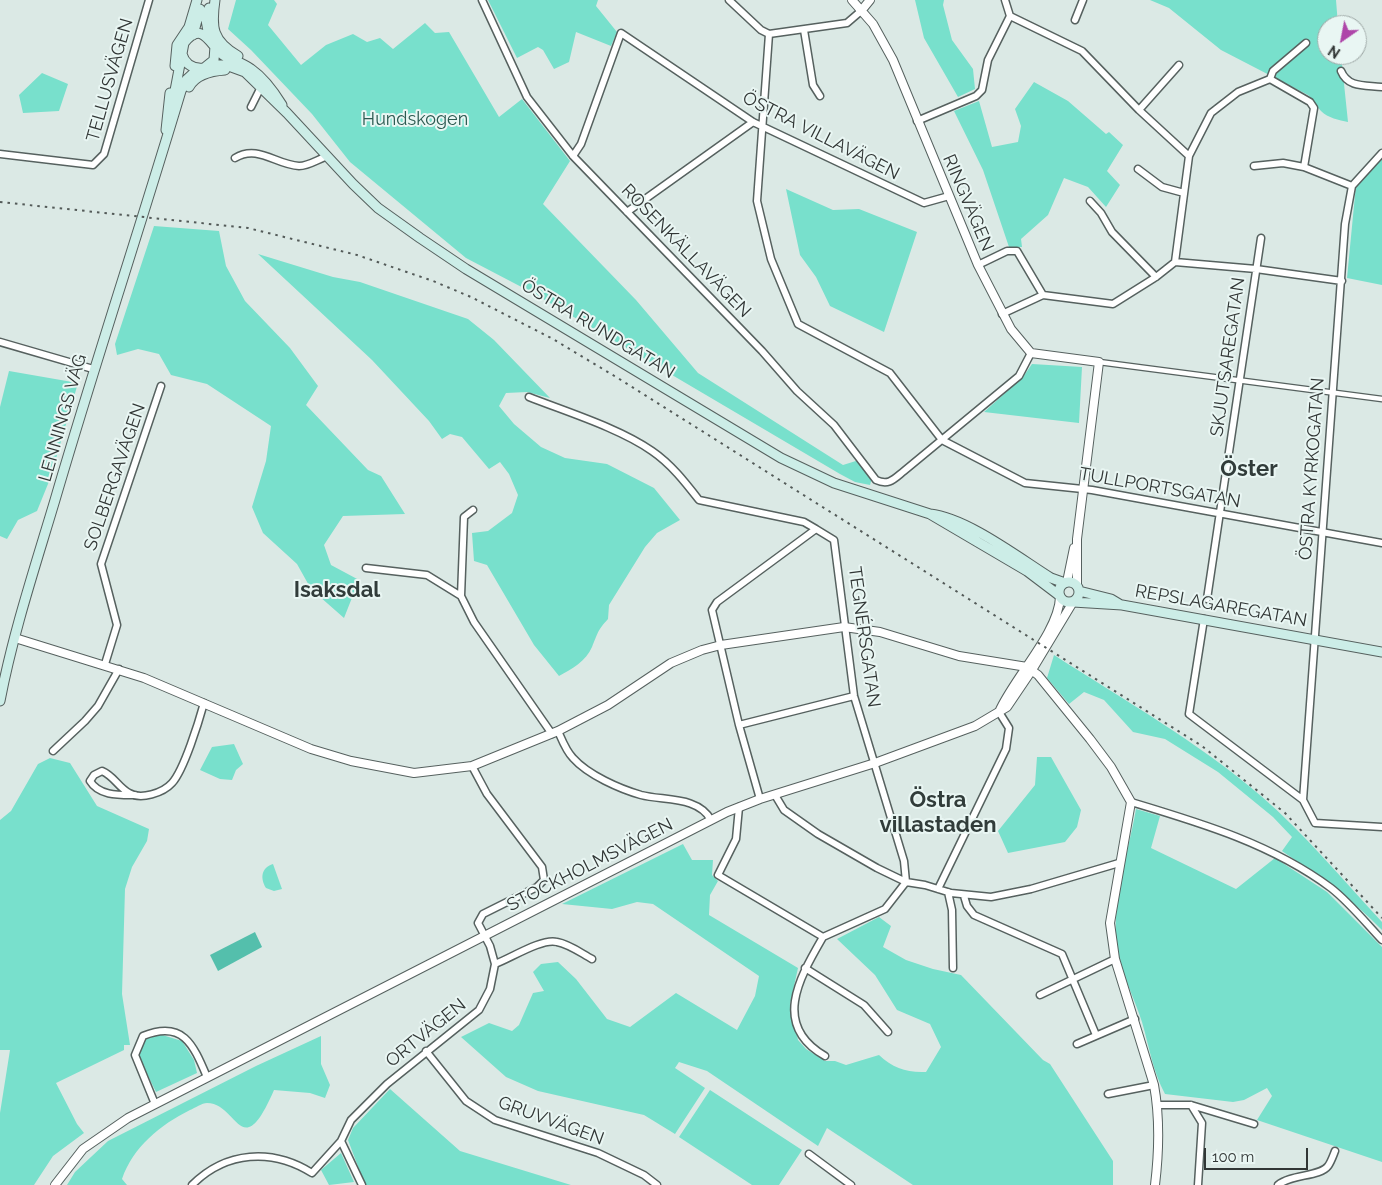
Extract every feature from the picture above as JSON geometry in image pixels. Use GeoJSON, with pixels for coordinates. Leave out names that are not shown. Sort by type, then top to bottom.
{"type":"FeatureCollection","features":[{"type":"Feature","properties":{"kind":"main road","name":"LENNINGS VÄG"},"geometry":{"type":"LineString","coordinates":[[165,145],[166,117],[177,45],[188,28],[197,0]]}},
{"type":"Feature","properties":{"kind":"main road"},"geometry":{"type":"LineString","coordinates":[[202,0],[192,35],[184,43],[182,54],[187,63],[199,68],[209,65],[216,54],[215,46],[208,37],[206,20],[211,0]]}},
{"type":"Feature","properties":{"kind":"main road"},"geometry":{"type":"LineString","coordinates":[[215,0],[212,22],[219,40],[253,70]]}},
{"type":"Feature","properties":{"kind":"main road"},"geometry":{"type":"LineString","coordinates":[[192,35],[208,37]]}},
{"type":"Feature","properties":{"kind":"main road","name":"ÖSTRA RUNDGATAN"},"geometry":{"type":"LineString","coordinates":[[215,46],[221,54],[253,70],[274,92],[287,113]]}},
{"type":"Feature","properties":{"kind":"main road","name":"LENNINGS VÄG"},"geometry":{"type":"LineString","coordinates":[[165,145],[182,54]]}},
{"type":"Feature","properties":{"kind":"main road","name":"ÖSTRA RUNDGATAN"},"geometry":{"type":"LineString","coordinates":[[209,65],[226,65],[245,72],[287,113],[325,157],[378,208],[466,269],[781,458],[834,483],[930,514],[1027,571],[1060,597]]}},
{"type":"Feature","properties":{"kind":"main road","name":"LENNINGS VÄG"},"geometry":{"type":"LineString","coordinates":[[0,701],[14,638],[93,369],[123,282],[186,80],[199,68]]}},
{"type":"Feature","properties":{"kind":"main road"},"geometry":{"type":"LineString","coordinates":[[165,145],[177,120],[186,92],[196,78],[215,71],[225,70],[246,78],[260,88]]}},
{"type":"Feature","properties":{"kind":"main road","name":"ÖSTRA RUNDGATAN"},"geometry":{"type":"LineString","coordinates":[[930,514],[941,515],[961,524],[1051,578],[1066,583]]}},
{"type":"Feature","properties":{"kind":"main road"},"geometry":{"type":"LineString","coordinates":[[1066,583],[1078,588],[1078,597],[1073,602],[1064,601],[1060,597],[1061,587],[1066,583]]}},
{"type":"Feature","properties":{"kind":"main road","name":"REPSLAGAREGATAN"},"geometry":{"type":"LineString","coordinates":[[1078,588],[1111,599],[1122,605]]}},
{"type":"Feature","properties":{"kind":"main road","name":"REPSLAGAREGATAN"},"geometry":{"type":"LineString","coordinates":[[1073,602],[1122,605],[1382,652]]}},
{"type":"Feature","properties":{"kind":"main road","name":"REPSLAGAREGATAN"},"geometry":{"type":"LineString","coordinates":[[1315,639],[1382,646]]}},
{"type":"Feature","properties":{"kind":"street","name":"TELLUSVÄGEN"},"geometry":{"type":"LineString","coordinates":[[0,154],[93,165],[104,154],[149,0]]}},
{"type":"Feature","properties":{"kind":"street","name":"ROSENKÄLLAVÄGEN"},"geometry":{"type":"LineString","coordinates":[[482,0],[527,97],[573,156],[762,351],[797,391],[834,425],[876,480],[884,483],[890,482],[904,472],[1019,376],[1031,353]]}},
{"type":"Feature","properties":{"kind":"street"},"geometry":{"type":"LineString","coordinates":[[729,0],[761,30],[769,34],[847,22],[870,0]]}},
{"type":"Feature","properties":{"kind":"street","name":"RINGVÄGEN"},"geometry":{"type":"LineString","coordinates":[[852,0],[873,24],[893,60],[978,265],[1002,314],[1020,342],[1031,353]]}},
{"type":"Feature","properties":{"kind":"street"},"geometry":{"type":"LineString","coordinates":[[917,121],[976,96],[982,90],[988,60],[1010,16],[1005,0]]}},
{"type":"Feature","properties":{"kind":"street"},"geometry":{"type":"LineString","coordinates":[[1075,20],[1083,0]]}},
{"type":"Feature","properties":{"kind":"street"},"geometry":{"type":"LineString","coordinates":[[1010,16],[1082,51],[1139,110],[1189,156]]}},
{"type":"Feature","properties":{"kind":"street"},"geometry":{"type":"LineString","coordinates":[[804,30],[813,85],[820,96]]}},
{"type":"Feature","properties":{"kind":"street","name":"ÖSTRA VILLAVÄGEN"},"geometry":{"type":"LineString","coordinates":[[573,156],[581,144],[621,33],[753,122],[924,203],[949,196]]}},
{"type":"Feature","properties":{"kind":"street"},"geometry":{"type":"LineString","coordinates":[[769,34],[764,127],[757,201],[770,259],[798,324],[890,373],[942,440]]}},
{"type":"Feature","properties":{"kind":"street"},"geometry":{"type":"LineString","coordinates":[[1175,262],[1189,156],[1211,113],[1238,92],[1270,79],[1273,71],[1306,43]]}},
{"type":"Feature","properties":{"kind":"street"},"geometry":{"type":"LineString","coordinates":[[1139,110],[1179,65]]}},
{"type":"Feature","properties":{"kind":"street"},"geometry":{"type":"LineString","coordinates":[[1341,70],[1345,80],[1350,84],[1382,87]]}},
{"type":"Feature","properties":{"kind":"street"},"geometry":{"type":"LineString","coordinates":[[1270,79],[1310,102],[1314,108],[1304,167]]}},
{"type":"Feature","properties":{"kind":"street"},"geometry":{"type":"LineString","coordinates":[[252,107],[260,88]]}},
{"type":"Feature","properties":{"kind":"street"},"geometry":{"type":"LineString","coordinates":[[627,212],[753,122]]}},
{"type":"Feature","properties":{"kind":"street"},"geometry":{"type":"LineString","coordinates":[[235,158],[243,153],[256,152],[298,166],[307,165],[325,157]]}},
{"type":"Feature","properties":{"kind":"street"},"geometry":{"type":"LineString","coordinates":[[1254,166],[1283,163],[1304,167],[1352,186],[1382,153]]}},
{"type":"Feature","properties":{"kind":"street"},"geometry":{"type":"LineString","coordinates":[[1138,169],[1162,187],[1184,193]]}},
{"type":"Feature","properties":{"kind":"street","name":"ÖSTRA KYRKOGATAN"},"geometry":{"type":"LineString","coordinates":[[1303,800],[1323,532],[1331,393],[1342,281],[1345,224],[1352,186]]}},
{"type":"Feature","properties":{"kind":"street"},"geometry":{"type":"LineString","coordinates":[[1090,201],[1101,213],[1112,232],[1156,277]]}},
{"type":"Feature","properties":{"kind":"street","name":"SKJUTSAREGATAN"},"geometry":{"type":"LineString","coordinates":[[1207,599],[1260,238]]}},
{"type":"Feature","properties":{"kind":"street"},"geometry":{"type":"LineString","coordinates":[[978,265],[1007,251],[1017,251],[1043,295]]}},
{"type":"Feature","properties":{"kind":"street"},"geometry":{"type":"LineString","coordinates":[[1002,314],[1043,295],[1113,304],[1156,277],[1175,262],[1256,269],[1342,281]]}},
{"type":"Feature","properties":{"kind":"street"},"geometry":{"type":"LineString","coordinates":[[0,342],[93,369]]}},
{"type":"Feature","properties":{"kind":"street"},"geometry":{"type":"LineString","coordinates":[[1031,353],[1382,399]]}},
{"type":"Feature","properties":{"kind":"street"},"geometry":{"type":"LineString","coordinates":[[1066,583],[1077,539],[1099,362]]}},
{"type":"Feature","properties":{"kind":"street","name":"SOLBERGAVÄGEN"},"geometry":{"type":"LineString","coordinates":[[105,664],[117,625],[101,564],[161,386]]}},
{"type":"Feature","properties":{"kind":"street"},"geometry":{"type":"LineString","coordinates":[[529,397],[613,431],[651,450],[676,472],[699,500],[804,522],[816,529],[714,604],[711,613],[721,646],[739,726],[760,799]]}},
{"type":"Feature","properties":{"kind":"street","name":"TULLPORTSGATAN"},"geometry":{"type":"LineString","coordinates":[[942,440],[1025,483],[1084,489],[1382,543]]}},
{"type":"Feature","properties":{"kind":"street"},"geometry":{"type":"LineString","coordinates":[[473,510],[464,518],[461,596],[474,622],[573,759],[606,782],[641,795],[692,804],[703,809],[711,820]]}},
{"type":"Feature","properties":{"kind":"street","name":"TEGNÉRSGATAN"},"geometry":{"type":"LineString","coordinates":[[816,529],[834,540],[854,696],[904,861],[906,882]]}},
{"type":"Feature","properties":{"kind":"street"},"geometry":{"type":"LineString","coordinates":[[1077,539],[1078,588]]}},
{"type":"Feature","properties":{"kind":"street"},"geometry":{"type":"LineString","coordinates":[[366,568],[427,576],[461,596]]}},
{"type":"Feature","properties":{"kind":"street"},"geometry":{"type":"LineString","coordinates":[[1029,668],[1060,606],[1060,597]]}},
{"type":"Feature","properties":{"kind":"street"},"geometry":{"type":"LineString","coordinates":[[938,889],[1006,749],[1009,728],[999,712],[1073,602]]}},
{"type":"Feature","properties":{"kind":"street"},"geometry":{"type":"LineString","coordinates":[[1204,619],[1189,714],[1303,800],[1315,823],[1382,827]]}},
{"type":"Feature","properties":{"kind":"street"},"geometry":{"type":"LineString","coordinates":[[14,638],[119,669],[311,749],[351,761],[414,773],[472,766],[555,732],[608,705],[671,663],[702,650],[721,646],[844,626],[880,632],[959,656],[1029,668],[1090,738],[1111,767],[1131,802],[1128,831],[1120,863],[1110,923],[1116,959],[1135,1018],[1158,1105],[1158,1158],[1155,1185]]}},
{"type":"Feature","properties":{"kind":"street"},"geometry":{"type":"LineString","coordinates":[[53,751],[98,706],[119,669]]}},
{"type":"Feature","properties":{"kind":"street"},"geometry":{"type":"LineString","coordinates":[[739,726],[854,696]]}},
{"type":"Feature","properties":{"kind":"street"},"geometry":{"type":"LineString","coordinates":[[135,794],[104,793],[93,787],[90,781],[94,775],[102,771],[110,774],[128,792],[147,796],[172,783],[197,726],[204,703]]}},
{"type":"Feature","properties":{"kind":"street","name":"STOCKHOLMSVÄGEN"},"geometry":{"type":"LineString","coordinates":[[55,1185],[83,1149],[128,1118],[711,820],[760,799],[875,763],[967,729],[999,712]]}},
{"type":"Feature","properties":{"kind":"street"},"geometry":{"type":"LineString","coordinates":[[472,766],[487,794],[542,867],[544,880],[537,887],[483,914],[478,923],[490,946],[495,964],[521,954],[539,943],[556,941],[592,959]]}},
{"type":"Feature","properties":{"kind":"street"},"geometry":{"type":"LineString","coordinates":[[775,795],[784,810],[818,834],[906,882],[964,896],[990,897],[1031,889],[1120,863]]}},
{"type":"Feature","properties":{"kind":"street"},"geometry":{"type":"LineString","coordinates":[[1131,802],[1229,834],[1277,854],[1332,889],[1382,940]]}},
{"type":"Feature","properties":{"kind":"street"},"geometry":{"type":"LineString","coordinates":[[739,807],[736,839],[718,876],[823,937]]}},
{"type":"Feature","properties":{"kind":"street"},"geometry":{"type":"LineString","coordinates":[[825,1056],[814,1050],[802,1036],[794,1007],[800,976],[823,937],[885,909],[906,882]]}},
{"type":"Feature","properties":{"kind":"street"},"geometry":{"type":"LineString","coordinates":[[948,892],[952,910],[953,968]]}},
{"type":"Feature","properties":{"kind":"street"},"geometry":{"type":"LineString","coordinates":[[964,896],[967,906],[974,915],[1062,954],[1096,1035]]}},
{"type":"Feature","properties":{"kind":"street"},"geometry":{"type":"LineString","coordinates":[[1040,995],[1116,959]]}},
{"type":"Feature","properties":{"kind":"street","name":"ORTVÄGEN"},"geometry":{"type":"LineString","coordinates":[[192,1185],[210,1170],[246,1156],[280,1159],[294,1163],[312,1173],[341,1141],[352,1120],[362,1108],[426,1051],[479,1010],[490,989],[495,964]]}},
{"type":"Feature","properties":{"kind":"street"},"geometry":{"type":"LineString","coordinates":[[805,968],[864,1004],[888,1032]]}},
{"type":"Feature","properties":{"kind":"street"},"geometry":{"type":"LineString","coordinates":[[1077,1044],[1135,1018]]}},
{"type":"Feature","properties":{"kind":"street"},"geometry":{"type":"LineString","coordinates":[[155,1104],[135,1055],[142,1036],[156,1030],[169,1030],[182,1034],[192,1046],[207,1077]]}},
{"type":"Feature","properties":{"kind":"street","name":"GRUVVÄGEN"},"geometry":{"type":"LineString","coordinates":[[426,1051],[466,1101],[495,1120],[598,1153],[644,1175],[657,1185]]}},
{"type":"Feature","properties":{"kind":"street"},"geometry":{"type":"LineString","coordinates":[[1108,1094],[1154,1085]]}},
{"type":"Feature","properties":{"kind":"street"},"geometry":{"type":"LineString","coordinates":[[1158,1105],[1191,1105],[1254,1124]]}},
{"type":"Feature","properties":{"kind":"street"},"geometry":{"type":"LineString","coordinates":[[1191,1105],[1202,1123],[1198,1185]]}},
{"type":"Feature","properties":{"kind":"street"},"geometry":{"type":"LineString","coordinates":[[341,1141],[362,1185]]}},
{"type":"Feature","properties":{"kind":"street"},"geometry":{"type":"LineString","coordinates":[[1278,1185],[1286,1179],[1321,1171],[1327,1167],[1335,1151]]}},
{"type":"Feature","properties":{"kind":"street"},"geometry":{"type":"LineString","coordinates":[[809,1154],[851,1185]]}},
{"type":"Feature","properties":{"kind":"green space","name":"Hundskogen"},"geometry":{"type":"Polygon","coordinates":[[[236,0],[274,0],[277,4],[268,25],[301,65],[326,45],[353,34],[367,42],[380,38],[393,49],[425,23],[435,33],[449,32],[499,117],[522,99],[570,161],[543,204],[636,300],[698,373],[843,465],[859,460],[873,474],[870,485],[855,482],[840,474],[533,293],[466,258],[350,162],[312,114],[251,50],[228,29],[236,0]]]}},
{"type":"Feature","properties":{"kind":"green space"},"geometry":{"type":"Polygon","coordinates":[[[488,0],[598,0],[596,6],[617,32],[611,46],[576,32],[569,62],[554,69],[543,50],[538,47],[517,58],[488,0]]]}},
{"type":"Feature","properties":{"kind":"green space"},"geometry":{"type":"Polygon","coordinates":[[[915,0],[944,0],[943,5],[952,40],[973,69],[975,89],[958,97],[924,38],[915,0]]]}},
{"type":"Feature","properties":{"kind":"green space"},"geometry":{"type":"Polygon","coordinates":[[[1150,0],[1336,0],[1337,15],[1317,15],[1317,65],[1342,65],[1348,122],[1327,115],[1321,111],[1308,95],[1221,50],[1169,8],[1150,0]]]}},
{"type":"Feature","properties":{"kind":"green space"},"geometry":{"type":"Polygon","coordinates":[[[42,73],[68,84],[59,111],[23,113],[19,95],[42,73]]]}},
{"type":"Feature","properties":{"kind":"green space"},"geometry":{"type":"Polygon","coordinates":[[[1034,82],[1068,101],[1106,134],[1109,132],[1123,145],[1107,171],[1120,185],[1106,207],[1088,187],[1064,178],[1048,215],[1021,239],[1022,247],[1009,247],[983,170],[954,111],[979,101],[992,147],[1018,142],[1021,126],[1015,109],[1034,82]]]}},
{"type":"Feature","properties":{"kind":"green space"},"geometry":{"type":"Polygon","coordinates":[[[1382,159],[1382,285],[1347,278],[1356,185],[1382,159]]]}},
{"type":"Feature","properties":{"kind":"green space"},"geometry":{"type":"Polygon","coordinates":[[[786,189],[833,210],[859,209],[917,232],[884,332],[830,306],[816,277],[800,255],[786,189]]]}},
{"type":"Feature","properties":{"kind":"green space"},"geometry":{"type":"Polygon","coordinates":[[[154,226],[219,231],[226,266],[245,301],[290,348],[318,386],[306,405],[368,470],[381,476],[405,514],[343,516],[324,545],[331,565],[359,580],[344,618],[311,589],[297,564],[263,533],[252,507],[266,461],[271,426],[207,384],[171,375],[159,354],[138,349],[117,355],[115,344],[154,226]]]}},
{"type":"Feature","properties":{"kind":"green space"},"geometry":{"type":"Polygon","coordinates":[[[258,254],[333,277],[360,282],[468,319],[494,340],[550,398],[527,392],[506,393],[499,406],[514,424],[541,447],[565,458],[607,464],[654,488],[680,520],[657,533],[645,547],[609,605],[608,619],[600,629],[589,652],[578,664],[559,676],[534,645],[487,565],[474,561],[472,533],[488,531],[512,513],[518,495],[509,474],[500,462],[489,469],[462,437],[450,434],[442,439],[429,421],[372,360],[258,254]]]}},
{"type":"Feature","properties":{"kind":"green space"},"geometry":{"type":"Polygon","coordinates":[[[1032,364],[1082,367],[1079,423],[984,412],[1023,377],[1032,364]]]}},
{"type":"Feature","properties":{"kind":"green space"},"geometry":{"type":"Polygon","coordinates":[[[9,371],[78,383],[50,479],[37,511],[18,520],[7,539],[0,536],[0,407],[9,371]]]}},
{"type":"Feature","properties":{"kind":"green space"},"geometry":{"type":"Polygon","coordinates":[[[1054,655],[1186,740],[1237,776],[1261,796],[1308,841],[1382,922],[1382,930],[1347,898],[1282,851],[1292,837],[1273,817],[1218,772],[1165,739],[1133,732],[1104,700],[1084,692],[1069,704],[1047,678],[1054,655]]]}},
{"type":"Feature","properties":{"kind":"green space"},"geometry":{"type":"Polygon","coordinates":[[[234,744],[243,764],[236,770],[232,780],[220,779],[200,770],[212,747],[234,744]]]}},
{"type":"Feature","properties":{"kind":"green space"},"geometry":{"type":"Polygon","coordinates":[[[1037,757],[1051,757],[1081,810],[1077,827],[1065,842],[1008,853],[998,831],[1035,785],[1037,757]]]}},
{"type":"Feature","properties":{"kind":"green space"},"geometry":{"type":"Polygon","coordinates":[[[50,758],[70,763],[97,806],[149,829],[147,841],[132,867],[125,889],[122,994],[130,1045],[124,1045],[124,1050],[56,1083],[77,1124],[84,1133],[53,1156],[34,1185],[0,1185],[0,1113],[10,1050],[0,1050],[0,820],[11,811],[38,764],[50,758]]]}},
{"type":"Feature","properties":{"kind":"green space"},"geometry":{"type":"Polygon","coordinates":[[[1136,809],[1160,816],[1151,848],[1236,889],[1275,858],[1327,892],[1382,947],[1382,1162],[1257,1120],[1272,1096],[1267,1088],[1244,1100],[1233,1102],[1165,1094],[1157,1077],[1142,1022],[1121,965],[1116,939],[1117,901],[1136,809]]]}},
{"type":"Feature","properties":{"kind":"green space"},"geometry":{"type":"Polygon","coordinates":[[[683,844],[692,860],[713,860],[712,875],[718,881],[710,895],[709,915],[798,968],[790,1004],[798,1040],[806,1049],[825,1061],[835,1061],[846,1065],[879,1055],[901,1069],[913,1072],[926,1072],[941,1047],[930,1024],[897,1010],[875,975],[837,939],[879,917],[891,926],[883,947],[906,960],[933,969],[961,975],[1043,1060],[1050,1064],[1113,1161],[1113,1185],[913,1185],[827,1128],[818,1146],[707,1071],[679,1062],[675,1068],[705,1088],[675,1134],[644,1115],[538,1091],[506,1077],[461,1037],[489,1023],[512,1031],[519,1025],[533,993],[544,991],[533,972],[541,964],[558,962],[576,979],[607,1019],[630,1027],[676,993],[737,1030],[755,996],[759,976],[653,904],[637,902],[612,909],[562,904],[683,844]]]}},
{"type":"Feature","properties":{"kind":"green space"},"geometry":{"type":"Polygon","coordinates":[[[273,864],[282,889],[274,891],[266,888],[262,877],[266,868],[273,864]]]}},
{"type":"Feature","properties":{"kind":"green space"},"geometry":{"type":"Polygon","coordinates":[[[159,1034],[182,1041],[194,1060],[197,1073],[156,1092],[135,1050],[145,1037],[159,1034]]]}},
{"type":"Feature","properties":{"kind":"green space"},"geometry":{"type":"Polygon","coordinates":[[[321,1036],[321,1064],[330,1085],[325,1098],[310,1093],[274,1090],[263,1112],[254,1124],[246,1128],[217,1106],[207,1103],[203,1104],[168,1123],[140,1147],[127,1167],[122,1179],[127,1185],[67,1185],[75,1172],[108,1141],[256,1066],[321,1036]]]}},
{"type":"Feature","properties":{"kind":"green space"},"geometry":{"type":"Polygon","coordinates":[[[390,1089],[460,1151],[571,1185],[365,1185],[348,1140],[353,1128],[390,1089]]]}},
{"type":"Feature","properties":{"kind":"green space"},"geometry":{"type":"Polygon","coordinates":[[[710,1090],[802,1150],[779,1185],[752,1185],[679,1137],[710,1090]]]}},
{"type":"Feature","properties":{"kind":"green space"},"geometry":{"type":"Polygon","coordinates":[[[341,1153],[354,1182],[329,1185],[321,1170],[341,1153]]]}},
{"type":"Feature","properties":{"kind":"shaded area"},"geometry":{"type":"Polygon","coordinates":[[[255,932],[262,947],[218,971],[210,955],[255,932]]]}},
{"type":"Feature","properties":{"kind":"railway"},"geometry":{"type":"LineString","coordinates":[[0,202],[248,228],[357,255],[433,281],[471,297],[553,339],[1202,746],[1285,813],[1382,918]]}},
{"type":"Feature","properties":{"kind":"district","name":"Öster"},"geometry":{"type":"Point","coordinates":[1249,469]}},
{"type":"Feature","properties":{"kind":"district","name":"Isaksdal"},"geometry":{"type":"Point","coordinates":[337,590]}},
{"type":"Feature","properties":{"kind":"district","name":"Östra villastaden"},"geometry":{"type":"Point","coordinates":[938,812]}}]}
